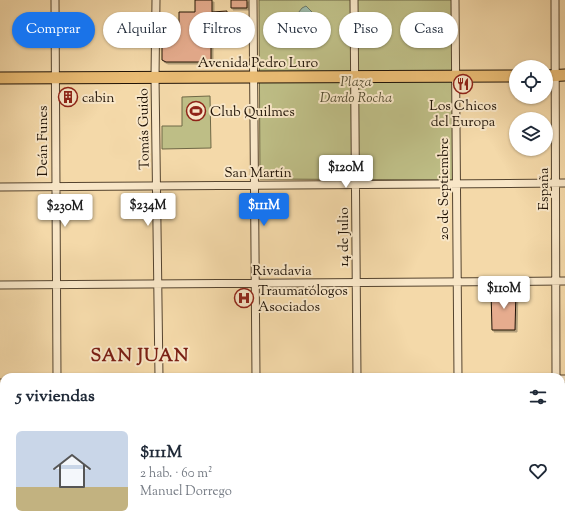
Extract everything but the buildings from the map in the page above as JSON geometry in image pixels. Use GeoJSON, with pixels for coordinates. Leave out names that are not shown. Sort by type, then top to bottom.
{"type":"FeatureCollection","features":[{"type":"Feature","properties":{"kind":"main road","name":"Avenida Pedro Luro"},"geometry":{"type":"LineString","coordinates":[[0,78],[509,76]]}},
{"type":"Feature","properties":{"kind":"street","name":"Deán Funes"},"geometry":{"type":"LineString","coordinates":[[54,0],[57,373]]}},
{"type":"Feature","properties":{"kind":"street","name":"Tomás Guido"},"geometry":{"type":"LineString","coordinates":[[156,0],[155,77],[159,373]]}},
{"type":"Feature","properties":{"kind":"street"},"geometry":{"type":"LineString","coordinates":[[253,0],[256,373]]}},
{"type":"Feature","properties":{"kind":"street","name":"14 de Julio"},"geometry":{"type":"LineString","coordinates":[[354,0],[357,373]]}},
{"type":"Feature","properties":{"kind":"street","name":"20 de Septiembre"},"geometry":{"type":"LineString","coordinates":[[455,0],[458,373]]}},
{"type":"Feature","properties":{"kind":"street","name":"España"},"geometry":{"type":"LineString","coordinates":[[556,0],[556,373]]}},
{"type":"Feature","properties":{"kind":"street","name":"San Martín"},"geometry":{"type":"LineString","coordinates":[[0,187],[565,183]]}},
{"type":"Feature","properties":{"kind":"street","name":"Rivadavia"},"geometry":{"type":"LineString","coordinates":[[0,285],[565,281]]}},
{"type":"Feature","properties":{"kind":"green space","name":"Plaza Dardo Rocha"},"geometry":{"type":"Polygon","coordinates":[[[259,0],[452,0],[452,12],[400,12],[400,48],[452,48],[453,180],[260,179],[259,0]]]}},
{"type":"Feature","properties":{"kind":"green space","name":"Club Quilmes"},"geometry":{"type":"Polygon","coordinates":[[[210,96],[211,148],[162,149],[162,126],[182,126],[182,97],[210,96]]]}},
{"type":"Feature","properties":{"kind":"shaded area"},"geometry":{"type":"Polygon","coordinates":[[[306,6],[312,12],[299,12],[306,6]]]}},
{"type":"Feature","properties":{"kind":"place","name":"Los Chicos del Europa"},"geometry":{"type":"Point","coordinates":[463,84]}},
{"type":"Feature","properties":{"kind":"place","name":"cabin"},"geometry":{"type":"Point","coordinates":[68,97]}},
{"type":"Feature","properties":{"kind":"place","name":"Club Quilmes"},"geometry":{"type":"Point","coordinates":[196,111]}},
{"type":"Feature","properties":{"kind":"place","name":"Traumatólogos Asociados"},"geometry":{"type":"Point","coordinates":[244,298]}},
{"type":"Feature","properties":{"kind":"district","name":"SAN JUAN"},"geometry":{"type":"Point","coordinates":[140,355]}}]}
